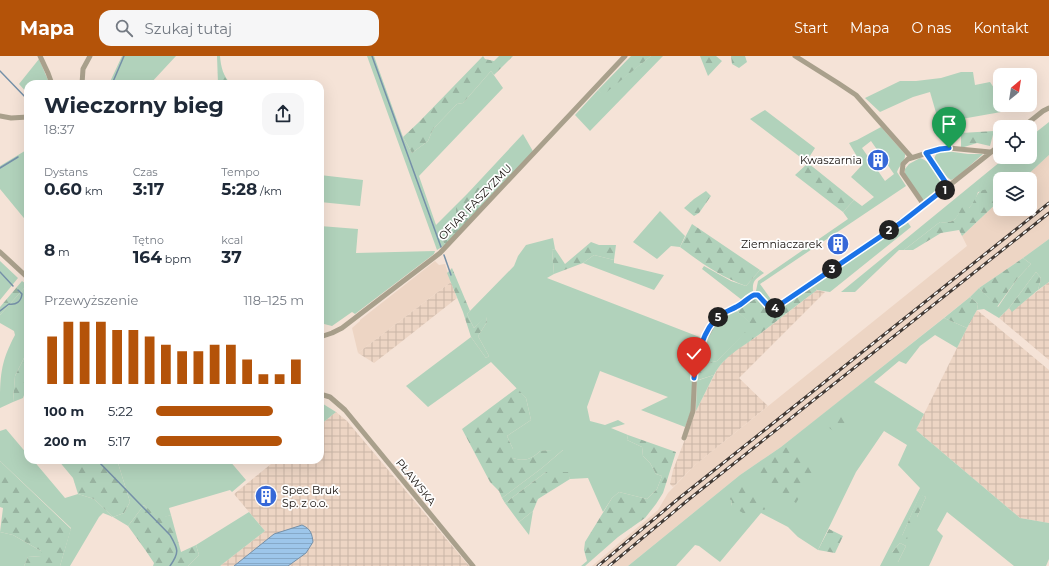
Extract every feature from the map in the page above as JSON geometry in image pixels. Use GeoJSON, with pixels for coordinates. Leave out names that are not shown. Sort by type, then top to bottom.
{"type":"FeatureCollection","features":[{"type":"Feature","properties":{"kind":"street"},"geometry":{"type":"LineString","coordinates":[[40,56],[51,80]]}},
{"type":"Feature","properties":{"kind":"street"},"geometry":{"type":"LineString","coordinates":[[82,80],[83,69],[90,56]]}},
{"type":"Feature","properties":{"kind":"street","name":"OFIAR FASZYZMU"},"geometry":{"type":"LineString","coordinates":[[324,336],[342,328],[440,253],[625,56]]}},
{"type":"Feature","properties":{"kind":"street"},"geometry":{"type":"LineString","coordinates":[[795,56],[856,95],[911,157]]}},
{"type":"Feature","properties":{"kind":"street"},"geometry":{"type":"LineString","coordinates":[[1032,120],[1049,108]]}},
{"type":"Feature","properties":{"kind":"street"},"geometry":{"type":"LineString","coordinates":[[0,116],[11,118],[24,117]]}},
{"type":"Feature","properties":{"kind":"street"},"geometry":{"type":"LineString","coordinates":[[924,206],[902,173],[903,164],[911,157],[949,148],[990,152]]}},
{"type":"Feature","properties":{"kind":"street"},"geometry":{"type":"LineString","coordinates":[[684,438],[693,411],[694,378],[697,356],[708,332],[720,315],[738,306],[754,295],[758,295],[768,306],[775,308],[924,206],[993,150]]}},
{"type":"Feature","properties":{"kind":"street"},"geometry":{"type":"LineString","coordinates":[[926,153],[948,186]]}},
{"type":"Feature","properties":{"kind":"street"},"geometry":{"type":"LineString","coordinates":[[0,252],[24,274]]}},
{"type":"Feature","properties":{"kind":"street","name":"PŁAWSKA"},"geometry":{"type":"LineString","coordinates":[[324,395],[330,397],[345,410],[473,566]]}},
{"type":"Feature","properties":{"kind":"shaded area"},"geometry":{"type":"Polygon","coordinates":[[[1049,155],[1049,239],[979,288],[970,297],[813,422],[781,447],[740,475],[628,566],[592,566],[658,510],[668,493],[695,465],[967,246],[962,236],[993,207],[993,216],[1037,216],[1037,172],[1031,172],[1049,155]]]}},
{"type":"Feature","properties":{"kind":"shaded area"},"geometry":{"type":"Polygon","coordinates":[[[435,261],[439,265],[445,264],[451,282],[358,353],[352,328],[435,261]]]}},
{"type":"Feature","properties":{"kind":"shaded area"},"geometry":{"type":"Polygon","coordinates":[[[451,282],[457,298],[374,363],[358,353],[451,282]]]}},
{"type":"Feature","properties":{"kind":"shaded area"},"geometry":{"type":"Polygon","coordinates":[[[1049,282],[1049,360],[999,318],[1009,308],[1012,311],[1049,282]]]}},
{"type":"Feature","properties":{"kind":"shaded area"},"geometry":{"type":"Polygon","coordinates":[[[817,290],[825,292],[739,378],[768,406],[695,465],[673,487],[670,484],[673,470],[696,411],[718,368],[730,354],[756,337],[817,290]]]}},
{"type":"Feature","properties":{"kind":"shaded area"},"geometry":{"type":"Polygon","coordinates":[[[977,310],[1049,370],[1049,523],[1020,518],[916,430],[977,310]]]}},
{"type":"Feature","properties":{"kind":"shaded area"},"geometry":{"type":"Polygon","coordinates":[[[336,412],[347,421],[469,566],[220,566],[265,531],[234,494],[271,464],[324,464],[324,422],[336,412]]]}},
{"type":"Feature","properties":{"kind":"green space"},"geometry":{"type":"Polygon","coordinates":[[[122,56],[176,56],[154,80],[111,80],[122,56]]]}},
{"type":"Feature","properties":{"kind":"green space"},"geometry":{"type":"Polygon","coordinates":[[[217,56],[220,56],[223,71],[228,80],[218,80],[217,56]]]}},
{"type":"Feature","properties":{"kind":"green space"},"geometry":{"type":"Polygon","coordinates":[[[367,56],[374,56],[403,137],[412,153],[428,141],[433,129],[457,104],[463,103],[491,71],[503,88],[419,176],[436,225],[456,205],[456,215],[439,232],[445,245],[437,250],[367,56]]]}},
{"type":"Feature","properties":{"kind":"green space"},"geometry":{"type":"Polygon","coordinates":[[[483,56],[485,59],[494,61],[499,56],[513,56],[494,75],[491,71],[463,103],[457,104],[433,129],[428,141],[412,153],[403,137],[483,56]]]}},
{"type":"Feature","properties":{"kind":"green space"},"geometry":{"type":"Polygon","coordinates":[[[631,56],[651,56],[603,95],[598,90],[631,56]]]}},
{"type":"Feature","properties":{"kind":"green space"},"geometry":{"type":"Polygon","coordinates":[[[651,56],[663,56],[590,131],[575,115],[598,90],[603,94],[651,56]]]}},
{"type":"Feature","properties":{"kind":"green space"},"geometry":{"type":"Polygon","coordinates":[[[700,56],[716,56],[722,61],[708,76],[700,56]]]}},
{"type":"Feature","properties":{"kind":"green space"},"geometry":{"type":"Polygon","coordinates":[[[731,56],[745,56],[747,62],[739,68],[732,64],[731,56]]]}},
{"type":"Feature","properties":{"kind":"green space"},"geometry":{"type":"Polygon","coordinates":[[[39,59],[48,80],[24,80],[24,90],[19,84],[39,59]]]}},
{"type":"Feature","properties":{"kind":"green space"},"geometry":{"type":"Polygon","coordinates":[[[961,72],[973,72],[975,85],[990,82],[993,86],[993,112],[1001,112],[939,123],[930,92],[913,97],[880,112],[865,98],[900,81],[941,78],[961,72]]]}},
{"type":"Feature","properties":{"kind":"green space"},"geometry":{"type":"Polygon","coordinates":[[[765,110],[815,148],[808,159],[808,163],[750,119],[765,110]]]}},
{"type":"Feature","properties":{"kind":"green space"},"geometry":{"type":"Polygon","coordinates":[[[1049,122],[1049,155],[1031,172],[993,172],[993,189],[978,192],[975,201],[969,208],[962,208],[954,220],[949,222],[940,222],[904,250],[899,250],[855,292],[841,292],[997,164],[1037,164],[1037,131],[1049,122]]]}},
{"type":"Feature","properties":{"kind":"green space"},"geometry":{"type":"Polygon","coordinates":[[[881,127],[905,154],[905,157],[897,172],[906,186],[760,284],[775,305],[769,305],[756,291],[758,281],[848,219],[843,212],[854,200],[862,206],[874,197],[851,177],[862,165],[849,143],[881,127]],[[871,141],[862,148],[885,181],[894,174],[871,141]]]}},
{"type":"Feature","properties":{"kind":"green space"},"geometry":{"type":"Polygon","coordinates":[[[993,131],[990,146],[977,143],[961,148],[961,133],[993,131]]]}},
{"type":"Feature","properties":{"kind":"green space"},"geometry":{"type":"Polygon","coordinates":[[[523,134],[534,153],[497,190],[468,193],[523,134]]]}},
{"type":"Feature","properties":{"kind":"green space"},"geometry":{"type":"Polygon","coordinates":[[[24,151],[24,218],[0,189],[0,166],[24,151]]]}},
{"type":"Feature","properties":{"kind":"green space"},"geometry":{"type":"Polygon","coordinates":[[[946,151],[968,154],[983,154],[957,177],[951,180],[934,161],[935,156],[938,153],[946,151]]]}},
{"type":"Feature","properties":{"kind":"green space"},"geometry":{"type":"Polygon","coordinates":[[[920,158],[928,162],[940,179],[943,187],[926,201],[920,198],[905,175],[905,169],[909,164],[920,158]]]}},
{"type":"Feature","properties":{"kind":"green space"},"geometry":{"type":"Polygon","coordinates":[[[808,163],[854,200],[843,212],[795,175],[808,163]]]}},
{"type":"Feature","properties":{"kind":"green space"},"geometry":{"type":"Polygon","coordinates":[[[324,175],[363,180],[360,206],[324,202],[324,175]]]}},
{"type":"Feature","properties":{"kind":"green space"},"geometry":{"type":"Polygon","coordinates":[[[490,181],[497,190],[445,245],[439,232],[456,215],[456,205],[468,193],[490,181]]]}},
{"type":"Feature","properties":{"kind":"green space"},"geometry":{"type":"Polygon","coordinates":[[[993,189],[993,207],[962,236],[959,230],[941,233],[913,250],[904,250],[940,222],[949,222],[954,220],[962,207],[969,208],[980,191],[993,189]]]}},
{"type":"Feature","properties":{"kind":"green space"},"geometry":{"type":"Polygon","coordinates":[[[706,191],[711,196],[699,213],[694,216],[684,208],[694,199],[706,191]]]}},
{"type":"Feature","properties":{"kind":"green space"},"geometry":{"type":"Polygon","coordinates":[[[660,211],[685,236],[680,247],[671,246],[657,259],[633,242],[660,211]]]}},
{"type":"Feature","properties":{"kind":"green space"},"geometry":{"type":"Polygon","coordinates":[[[907,221],[911,227],[830,292],[817,290],[813,285],[907,221]]]}},
{"type":"Feature","properties":{"kind":"green space"},"geometry":{"type":"Polygon","coordinates":[[[692,224],[760,270],[746,286],[712,269],[680,247],[692,224]]]}},
{"type":"Feature","properties":{"kind":"green space"},"geometry":{"type":"Polygon","coordinates":[[[324,226],[358,229],[356,253],[435,251],[434,254],[355,314],[352,312],[332,326],[324,324],[324,226]]]}},
{"type":"Feature","properties":{"kind":"green space"},"geometry":{"type":"Polygon","coordinates":[[[553,238],[555,249],[552,250],[554,274],[547,278],[702,338],[696,351],[693,374],[692,409],[685,427],[641,410],[668,397],[600,371],[587,407],[590,421],[605,425],[618,420],[625,424],[611,428],[628,435],[627,440],[642,447],[643,456],[650,463],[656,474],[662,476],[657,489],[647,499],[619,492],[612,498],[603,512],[588,478],[570,479],[567,472],[546,472],[505,503],[502,498],[563,450],[540,451],[531,458],[524,460],[513,458],[513,449],[507,436],[531,420],[526,398],[491,362],[428,407],[406,386],[471,337],[486,358],[489,356],[478,336],[487,322],[486,317],[474,328],[467,314],[514,266],[518,256],[526,245],[553,238]]]}},
{"type":"Feature","properties":{"kind":"green space"},"geometry":{"type":"Polygon","coordinates":[[[1049,239],[1049,282],[1038,290],[1041,278],[1036,272],[1009,308],[999,318],[984,309],[977,310],[978,304],[970,297],[979,288],[998,307],[1017,279],[1031,264],[1023,258],[1049,239]]]}},
{"type":"Feature","properties":{"kind":"green space"},"geometry":{"type":"Polygon","coordinates":[[[591,242],[599,245],[616,245],[614,260],[594,255],[583,263],[554,274],[552,250],[555,249],[565,264],[591,242]]]}},
{"type":"Feature","properties":{"kind":"green space"},"geometry":{"type":"Polygon","coordinates":[[[594,255],[614,260],[614,263],[664,275],[654,290],[583,263],[594,255]]]}},
{"type":"Feature","properties":{"kind":"green space"},"geometry":{"type":"Polygon","coordinates":[[[1023,258],[1031,264],[1017,279],[997,307],[979,288],[1023,258]]]}},
{"type":"Feature","properties":{"kind":"green space"},"geometry":{"type":"Polygon","coordinates":[[[0,261],[18,278],[0,300],[0,261]]]}},
{"type":"Feature","properties":{"kind":"green space"},"geometry":{"type":"Polygon","coordinates":[[[704,266],[731,281],[746,286],[760,270],[764,273],[754,282],[753,291],[742,300],[702,269],[704,266]]]}},
{"type":"Feature","properties":{"kind":"green space"},"geometry":{"type":"Polygon","coordinates":[[[452,268],[470,311],[467,314],[474,328],[486,316],[487,322],[478,336],[489,356],[486,358],[471,337],[463,312],[447,273],[452,268]]]}},
{"type":"Feature","properties":{"kind":"green space"},"geometry":{"type":"Polygon","coordinates":[[[1036,272],[1041,278],[1038,290],[1012,312],[1009,308],[1036,272]]]}},
{"type":"Feature","properties":{"kind":"green space"},"geometry":{"type":"Polygon","coordinates":[[[22,281],[24,283],[24,288],[0,315],[0,307],[22,281]]]}},
{"type":"Feature","properties":{"kind":"green space"},"geometry":{"type":"Polygon","coordinates":[[[813,285],[817,290],[728,357],[714,375],[698,380],[701,370],[708,363],[717,361],[752,325],[737,311],[752,298],[757,298],[766,308],[776,310],[813,285]]]}},
{"type":"Feature","properties":{"kind":"green space"},"geometry":{"type":"Polygon","coordinates":[[[24,288],[24,358],[15,376],[13,402],[0,408],[2,370],[6,354],[15,335],[14,331],[0,323],[0,315],[24,288]]]}},
{"type":"Feature","properties":{"kind":"green space"},"geometry":{"type":"Polygon","coordinates":[[[970,297],[978,304],[977,310],[967,328],[944,318],[970,297]]]}},
{"type":"Feature","properties":{"kind":"green space"},"geometry":{"type":"Polygon","coordinates":[[[737,311],[753,325],[717,361],[708,363],[699,380],[714,375],[696,411],[697,366],[704,346],[710,332],[720,318],[737,311]]]}},
{"type":"Feature","properties":{"kind":"green space"},"geometry":{"type":"Polygon","coordinates":[[[944,318],[967,328],[957,348],[935,335],[920,346],[906,364],[899,361],[874,382],[924,414],[916,430],[1020,518],[1049,523],[1049,559],[1046,566],[1014,566],[947,512],[937,530],[943,536],[929,566],[880,566],[920,488],[898,465],[907,445],[884,431],[856,472],[818,550],[798,537],[788,527],[761,513],[720,562],[699,546],[695,545],[676,566],[628,566],[740,475],[781,447],[944,318]],[[727,495],[732,501],[731,506],[757,507],[770,504],[727,495]],[[920,495],[902,536],[917,517],[926,497],[920,495]],[[900,543],[892,552],[898,562],[906,546],[900,543]]]}},
{"type":"Feature","properties":{"kind":"green space"},"geometry":{"type":"Polygon","coordinates":[[[24,358],[24,395],[23,398],[13,402],[15,376],[24,358]]]}},
{"type":"Feature","properties":{"kind":"green space"},"geometry":{"type":"Polygon","coordinates":[[[517,388],[526,398],[531,420],[507,436],[513,449],[513,458],[524,460],[531,458],[540,451],[564,449],[542,468],[502,498],[499,491],[490,482],[462,429],[517,388]]]}},
{"type":"Feature","properties":{"kind":"green space"},"geometry":{"type":"Polygon","coordinates":[[[324,404],[336,412],[324,422],[324,404]]]}},
{"type":"Feature","properties":{"kind":"green space"},"geometry":{"type":"Polygon","coordinates":[[[840,408],[851,416],[837,434],[823,423],[840,408]]]}},
{"type":"Feature","properties":{"kind":"green space"},"geometry":{"type":"Polygon","coordinates":[[[6,429],[24,450],[24,464],[36,464],[65,498],[78,494],[94,499],[113,517],[103,513],[99,517],[70,566],[60,566],[71,528],[0,461],[0,431],[6,429]]]}},
{"type":"Feature","properties":{"kind":"green space"},"geometry":{"type":"Polygon","coordinates":[[[628,435],[676,452],[663,493],[645,518],[618,537],[585,566],[581,566],[587,561],[584,550],[585,542],[612,498],[619,492],[647,499],[657,489],[662,476],[656,474],[650,463],[643,456],[642,447],[627,440],[628,435]]]}},
{"type":"Feature","properties":{"kind":"green space"},"geometry":{"type":"Polygon","coordinates":[[[786,447],[817,468],[796,503],[752,474],[786,447]]]}},
{"type":"Feature","properties":{"kind":"green space"},"geometry":{"type":"Polygon","coordinates":[[[0,461],[71,529],[60,566],[24,566],[28,557],[41,556],[41,551],[13,535],[0,532],[3,508],[0,507],[0,461]]]}},
{"type":"Feature","properties":{"kind":"green space"},"geometry":{"type":"Polygon","coordinates":[[[61,464],[118,464],[130,502],[124,513],[113,517],[94,499],[78,494],[73,478],[61,464]]]}},
{"type":"Feature","properties":{"kind":"green space"},"geometry":{"type":"Polygon","coordinates":[[[118,464],[232,464],[246,480],[232,492],[230,490],[169,508],[171,515],[159,519],[144,505],[128,526],[113,517],[124,513],[130,502],[118,464]]]}},
{"type":"Feature","properties":{"kind":"green space"},"geometry":{"type":"Polygon","coordinates":[[[546,472],[568,472],[570,479],[538,499],[533,511],[519,522],[505,503],[546,472]]]}},
{"type":"Feature","properties":{"kind":"green space"},"geometry":{"type":"Polygon","coordinates":[[[740,485],[771,504],[764,510],[757,507],[748,516],[731,506],[732,501],[726,496],[740,485]]]}},
{"type":"Feature","properties":{"kind":"green space"},"geometry":{"type":"Polygon","coordinates":[[[920,494],[926,497],[917,517],[918,523],[907,539],[902,536],[920,494]]]}},
{"type":"Feature","properties":{"kind":"green space"},"geometry":{"type":"Polygon","coordinates":[[[144,505],[159,518],[171,515],[181,552],[196,545],[199,555],[188,566],[153,566],[154,563],[128,526],[144,505]]]}},
{"type":"Feature","properties":{"kind":"green space"},"geometry":{"type":"Polygon","coordinates":[[[533,511],[529,535],[519,522],[533,511]]]}},
{"type":"Feature","properties":{"kind":"green space"},"geometry":{"type":"Polygon","coordinates":[[[249,512],[265,531],[220,566],[188,566],[199,555],[196,545],[249,512]]]}},
{"type":"Feature","properties":{"kind":"green space"},"geometry":{"type":"Polygon","coordinates":[[[829,529],[843,536],[835,553],[818,550],[829,529]]]}},
{"type":"Feature","properties":{"kind":"green space"},"geometry":{"type":"Polygon","coordinates":[[[0,532],[13,535],[41,551],[41,556],[28,557],[24,566],[0,566],[0,532]]]}},
{"type":"Feature","properties":{"kind":"green space"},"geometry":{"type":"Polygon","coordinates":[[[900,543],[906,546],[898,562],[892,560],[892,552],[900,543]]]}},
{"type":"Feature","properties":{"kind":"water"},"geometry":{"type":"Polygon","coordinates":[[[302,525],[310,532],[313,542],[306,553],[288,566],[234,566],[274,534],[302,525]]]}},
{"type":"Feature","properties":{"kind":"waterway"},"geometry":{"type":"LineString","coordinates":[[114,80],[124,56]]}},
{"type":"Feature","properties":{"kind":"waterway"},"geometry":{"type":"LineString","coordinates":[[372,56],[441,247]]}},
{"type":"Feature","properties":{"kind":"waterway"},"geometry":{"type":"LineString","coordinates":[[0,71],[24,96]]}},
{"type":"Feature","properties":{"kind":"waterway"},"geometry":{"type":"LineString","coordinates":[[0,168],[18,157]]}},
{"type":"Feature","properties":{"kind":"waterway"},"geometry":{"type":"LineString","coordinates":[[444,255],[451,275]]}},
{"type":"Feature","properties":{"kind":"waterway"},"geometry":{"type":"LineString","coordinates":[[0,272],[13,286]]}},
{"type":"Feature","properties":{"kind":"waterway"},"geometry":{"type":"LineString","coordinates":[[0,311],[9,304],[14,304],[19,301],[22,294],[18,290]]}},
{"type":"Feature","properties":{"kind":"waterway"},"geometry":{"type":"LineString","coordinates":[[101,464],[170,535],[177,550],[177,554],[170,566]]}},
{"type":"Feature","properties":{"kind":"railway"},"geometry":{"type":"LineString","coordinates":[[598,566],[678,499],[1049,203]]}},
{"type":"Feature","properties":{"kind":"railway"},"geometry":{"type":"LineString","coordinates":[[609,566],[688,500],[1049,213]]}},
{"type":"Feature","properties":{"kind":"place","name":"Kwaszarnia"},"geometry":{"type":"Point","coordinates":[878,160]}},
{"type":"Feature","properties":{"kind":"place","name":"Ziemniaczarek"},"geometry":{"type":"Point","coordinates":[838,244]}},
{"type":"Feature","properties":{"kind":"place","name":"Spec Bruk Sp. z o.o."},"geometry":{"type":"Point","coordinates":[266,496]}},
{"type":"Feature","properties":{"kind":"route"},"geometry":{"type":"LineString","coordinates":[[694,378],[697,356],[701,346],[708,332],[720,315],[738,306],[754,295],[758,295],[765,304],[775,308],[902,222],[948,186],[926,153],[949,148]]}}]}
